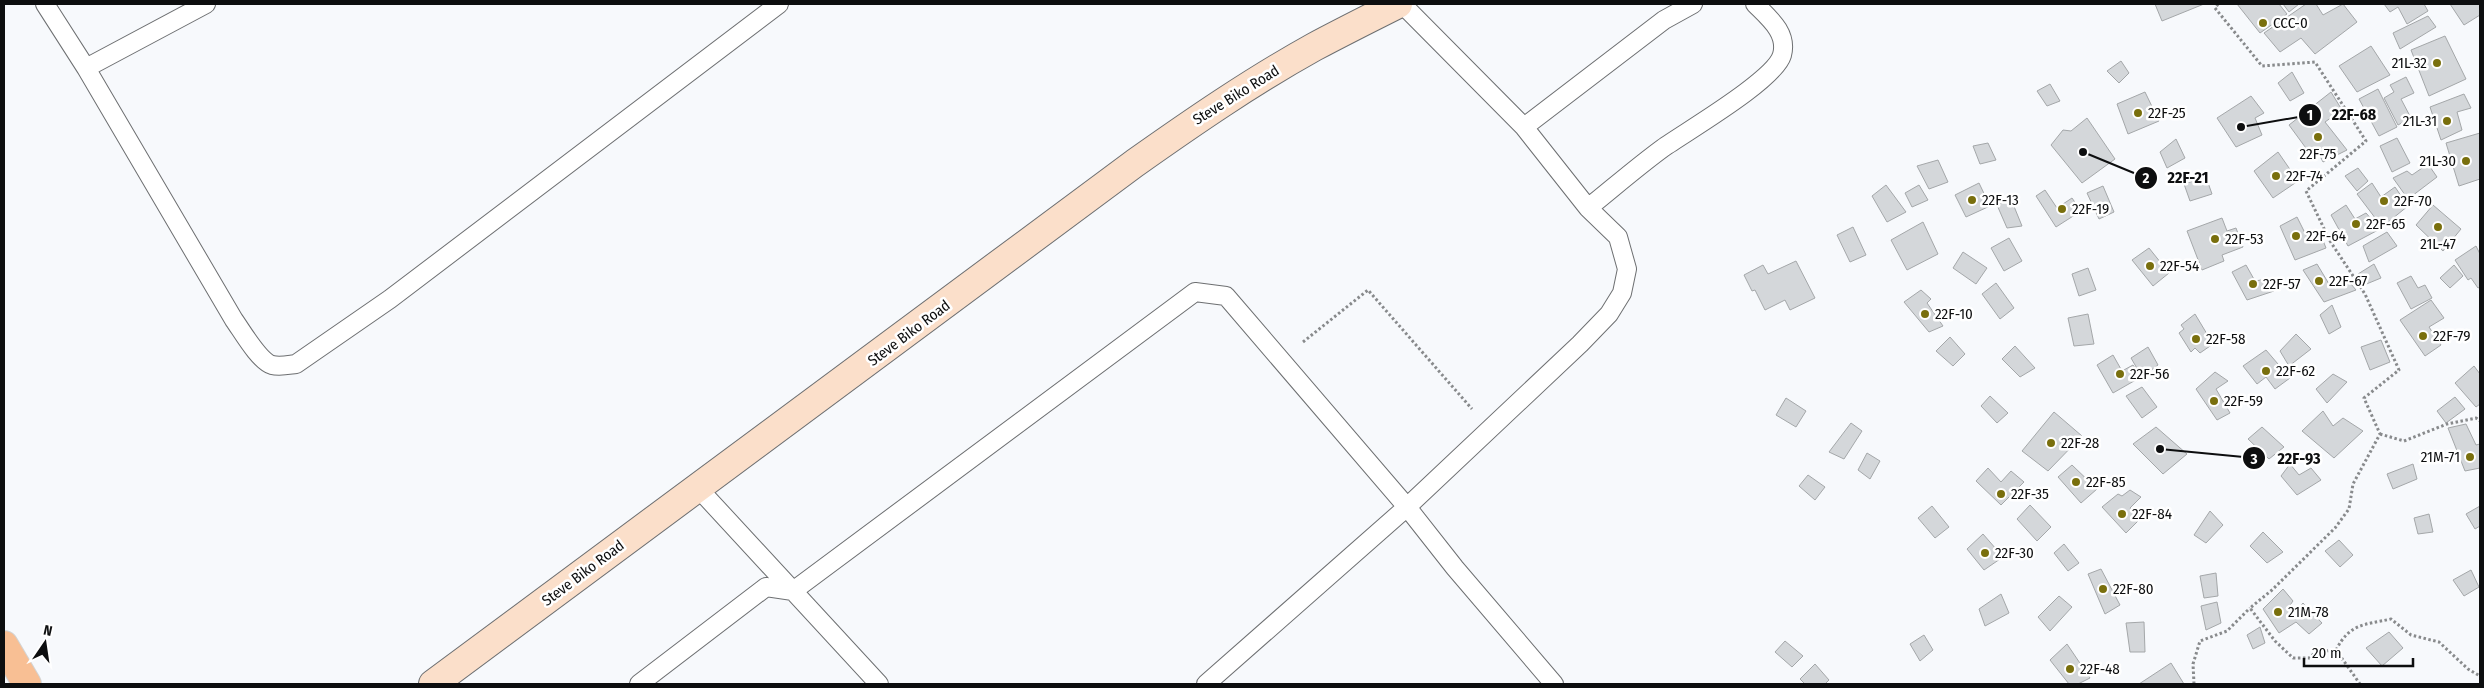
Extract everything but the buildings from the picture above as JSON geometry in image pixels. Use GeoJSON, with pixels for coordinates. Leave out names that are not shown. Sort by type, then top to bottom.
{"type":"FeatureCollection","features":[{"type":"Feature","properties":{"kind":"main road"},"geometry":{"type":"LineString","coordinates":[[4,645],[27,684]]}},
{"type":"Feature","properties":{"kind":"street","name":"Steve Biko Road"},"geometry":{"type":"LineString","coordinates":[[433,684],[1205,113],[1313,48],[1400,4]]}},
{"type":"Feature","properties":{"kind":"lane"},"geometry":{"type":"LineString","coordinates":[[45,4],[86,68],[234,320],[258,354],[270,364],[282,366],[296,364],[390,299],[779,4]]}},
{"type":"Feature","properties":{"kind":"lane"},"geometry":{"type":"LineString","coordinates":[[86,68],[206,4]]}},
{"type":"Feature","properties":{"kind":"lane"},"geometry":{"type":"LineString","coordinates":[[1206,684],[1407,507],[1490,429],[1580,344],[1608,314],[1622,293],[1626,269],[1618,237],[1588,208],[1524,127],[1400,4]]}},
{"type":"Feature","properties":{"kind":"lane"},"geometry":{"type":"LineString","coordinates":[[1524,127],[1664,20],[1693,4]]}},
{"type":"Feature","properties":{"kind":"lane"},"geometry":{"type":"LineString","coordinates":[[1588,208],[1662,149],[1759,82],[1777,65],[1782,54],[1782,38],[1779,30],[1755,4]]}},
{"type":"Feature","properties":{"kind":"lane"},"geometry":{"type":"LineString","coordinates":[[638,684],[766,588],[793,591],[1195,292],[1226,296],[1407,507],[1455,568],[1554,684]]}},
{"type":"Feature","properties":{"kind":"lane"},"geometry":{"type":"LineString","coordinates":[[698,488],[879,684]]}},
{"type":"Feature","properties":{"kind":"path"},"geometry":{"type":"LineString","coordinates":[[2218,4],[2215,8],[2262,66],[2315,62],[2366,142],[2306,191],[2330,241],[2365,294],[2399,370],[2364,398],[2380,434],[2404,441],[2447,424],[2476,418],[2480,421]]}},
{"type":"Feature","properties":{"kind":"path"},"geometry":{"type":"LineString","coordinates":[[1281,359],[1368,290],[1490,429]]}},
{"type":"Feature","properties":{"kind":"path"},"geometry":{"type":"LineString","coordinates":[[2194,684],[2193,664],[2200,641],[2227,631],[2336,528],[2349,509],[2353,484],[2380,434]]}},
{"type":"Feature","properties":{"kind":"path"},"geometry":{"type":"LineString","coordinates":[[2250,608],[2276,641],[2293,658],[2309,658],[2316,652],[2336,650]]}},
{"type":"Feature","properties":{"kind":"path"},"geometry":{"type":"LineString","coordinates":[[2336,650],[2344,635],[2360,626],[2392,619],[2412,635],[2439,642],[2468,669],[2480,676]]}},
{"type":"Feature","properties":{"kind":"path"},"geometry":{"type":"LineString","coordinates":[[2336,650],[2360,684]]}},
{"type":"Feature","properties":{"kind":"place","name":"CCC-0"},"geometry":{"type":"Point","coordinates":[2263,23]}},
{"type":"Feature","properties":{"kind":"place","name":"21L-32"},"geometry":{"type":"Point","coordinates":[2437,63]}},
{"type":"Feature","properties":{"kind":"place","name":"22F-25"},"geometry":{"type":"Point","coordinates":[2138,113]}},
{"type":"Feature","properties":{"kind":"place","name":"21L-31"},"geometry":{"type":"Point","coordinates":[2447,121]}},
{"type":"Feature","properties":{"kind":"place","name":"22F-68"},"geometry":{"type":"Point","coordinates":[2241,127]}},
{"type":"Feature","properties":{"kind":"place","name":"22F-75"},"geometry":{"type":"Point","coordinates":[2318,137]}},
{"type":"Feature","properties":{"kind":"place","name":"22F-21"},"geometry":{"type":"Point","coordinates":[2083,152]}},
{"type":"Feature","properties":{"kind":"place","name":"21L-30"},"geometry":{"type":"Point","coordinates":[2466,161]}},
{"type":"Feature","properties":{"kind":"place","name":"22F-74"},"geometry":{"type":"Point","coordinates":[2276,176]}},
{"type":"Feature","properties":{"kind":"place","name":"22F-13"},"geometry":{"type":"Point","coordinates":[1972,200]}},
{"type":"Feature","properties":{"kind":"place","name":"22F-70"},"geometry":{"type":"Point","coordinates":[2384,201]}},
{"type":"Feature","properties":{"kind":"place","name":"22F-19"},"geometry":{"type":"Point","coordinates":[2062,209]}},
{"type":"Feature","properties":{"kind":"place","name":"22F-65"},"geometry":{"type":"Point","coordinates":[2356,224]}},
{"type":"Feature","properties":{"kind":"place","name":"21L-47"},"geometry":{"type":"Point","coordinates":[2438,227]}},
{"type":"Feature","properties":{"kind":"place","name":"22F-64"},"geometry":{"type":"Point","coordinates":[2296,236]}},
{"type":"Feature","properties":{"kind":"place","name":"22F-53"},"geometry":{"type":"Point","coordinates":[2215,239]}},
{"type":"Feature","properties":{"kind":"place","name":"22F-54"},"geometry":{"type":"Point","coordinates":[2150,266]}},
{"type":"Feature","properties":{"kind":"place","name":"22F-67"},"geometry":{"type":"Point","coordinates":[2319,281]}},
{"type":"Feature","properties":{"kind":"place","name":"22F-57"},"geometry":{"type":"Point","coordinates":[2253,284]}},
{"type":"Feature","properties":{"kind":"place","name":"22F-10"},"geometry":{"type":"Point","coordinates":[1925,314]}},
{"type":"Feature","properties":{"kind":"place","name":"22F-79"},"geometry":{"type":"Point","coordinates":[2423,336]}},
{"type":"Feature","properties":{"kind":"place","name":"22F-58"},"geometry":{"type":"Point","coordinates":[2196,339]}},
{"type":"Feature","properties":{"kind":"place","name":"22F-62"},"geometry":{"type":"Point","coordinates":[2266,371]}},
{"type":"Feature","properties":{"kind":"place","name":"22F-56"},"geometry":{"type":"Point","coordinates":[2120,374]}},
{"type":"Feature","properties":{"kind":"place","name":"22F-59"},"geometry":{"type":"Point","coordinates":[2214,401]}},
{"type":"Feature","properties":{"kind":"place","name":"22F-28"},"geometry":{"type":"Point","coordinates":[2051,443]}},
{"type":"Feature","properties":{"kind":"place","name":"22F-93"},"geometry":{"type":"Point","coordinates":[2160,449]}},
{"type":"Feature","properties":{"kind":"place","name":"21M-71"},"geometry":{"type":"Point","coordinates":[2470,457]}},
{"type":"Feature","properties":{"kind":"place","name":"22F-85"},"geometry":{"type":"Point","coordinates":[2076,482]}},
{"type":"Feature","properties":{"kind":"place","name":"22F-35"},"geometry":{"type":"Point","coordinates":[2001,494]}},
{"type":"Feature","properties":{"kind":"place","name":"22F-84"},"geometry":{"type":"Point","coordinates":[2122,514]}},
{"type":"Feature","properties":{"kind":"place","name":"22F-30"},"geometry":{"type":"Point","coordinates":[1985,553]}},
{"type":"Feature","properties":{"kind":"place","name":"22F-80"},"geometry":{"type":"Point","coordinates":[2103,589]}},
{"type":"Feature","properties":{"kind":"place","name":"21M-78"},"geometry":{"type":"Point","coordinates":[2278,612]}},
{"type":"Feature","properties":{"kind":"place","name":"22F-48"},"geometry":{"type":"Point","coordinates":[2070,669]}}]}
